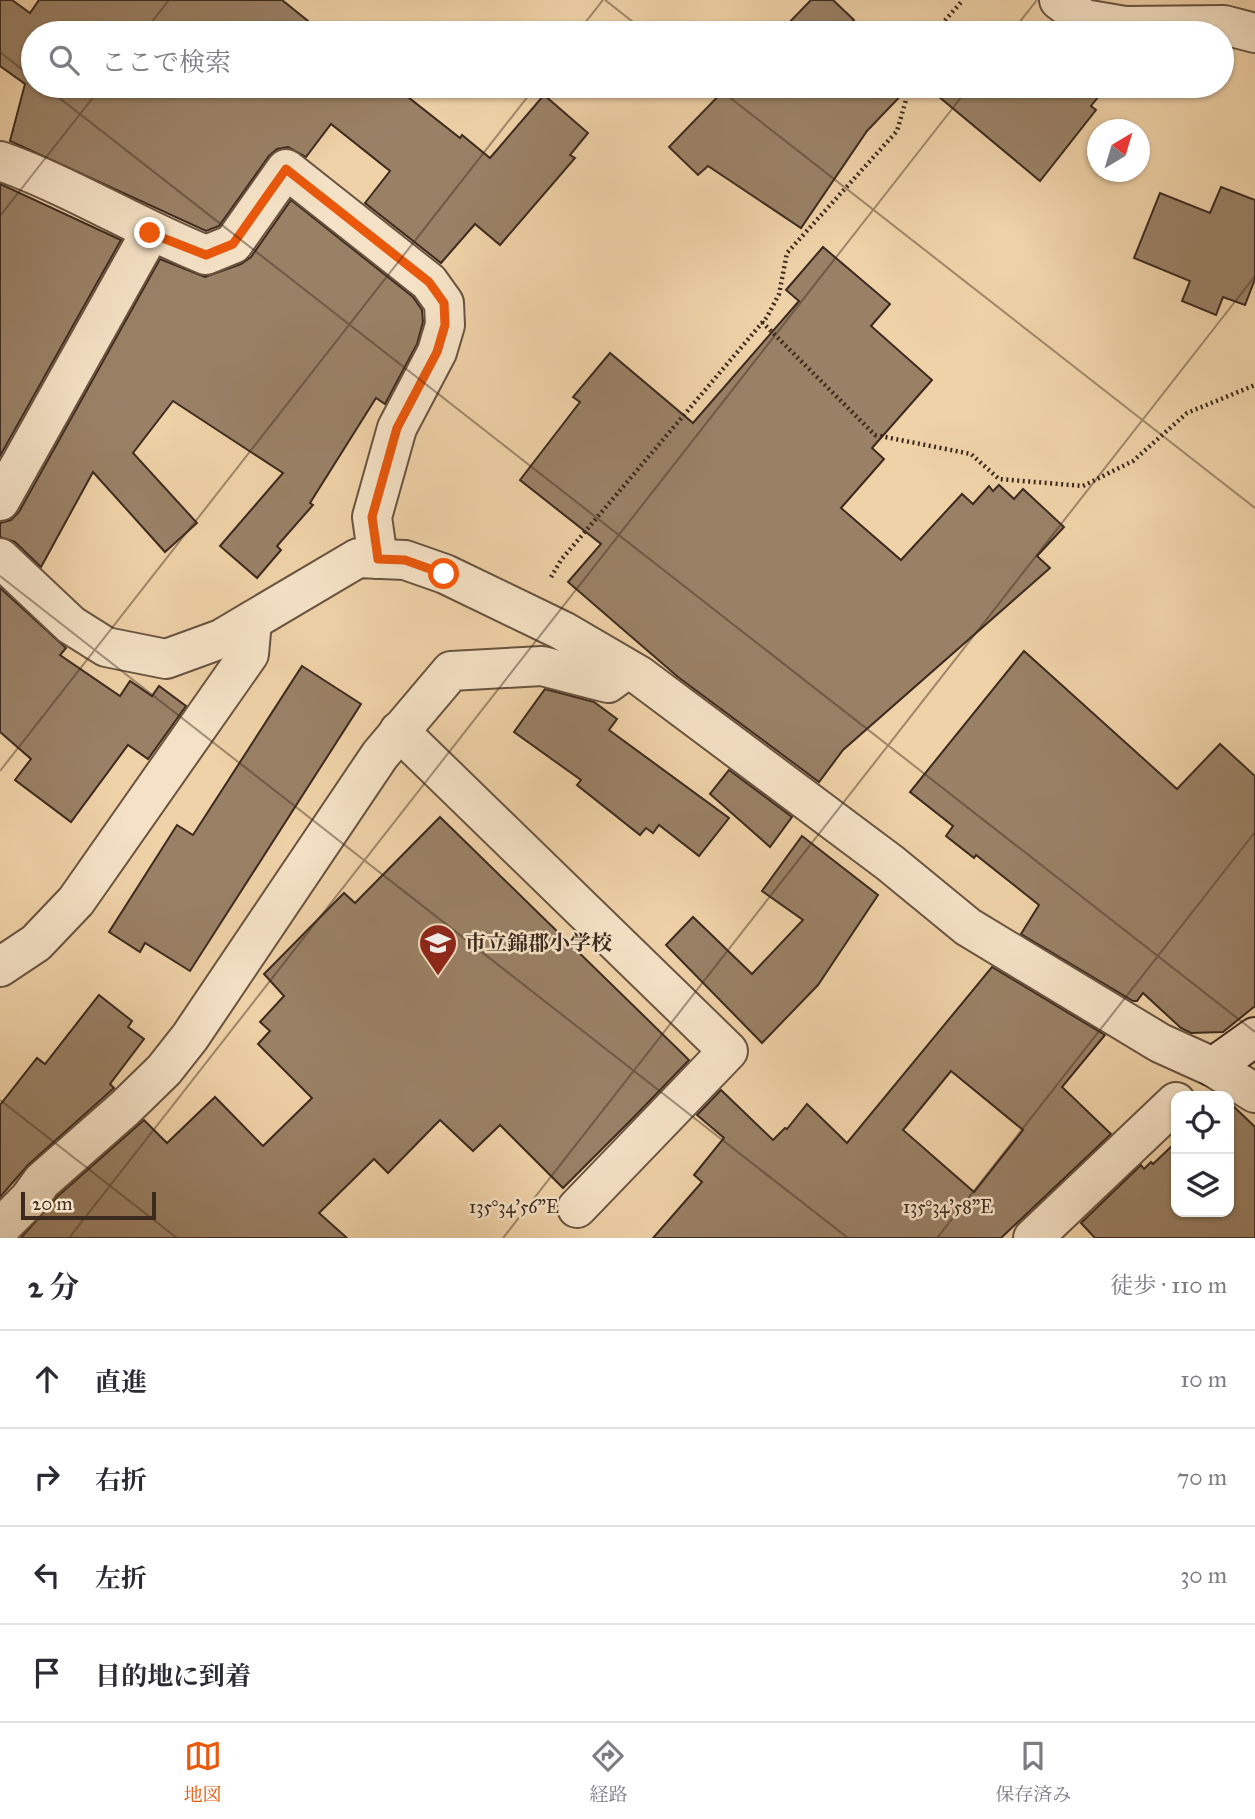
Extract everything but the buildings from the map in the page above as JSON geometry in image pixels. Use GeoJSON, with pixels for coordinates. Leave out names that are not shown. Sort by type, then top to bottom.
{"type":"FeatureCollection","features":[{"type":"Feature","properties":{"kind":"street"},"geometry":{"type":"LineString","coordinates":[[1059,0],[1084,19],[1093,21]]}},
{"type":"Feature","properties":{"kind":"street"},"geometry":{"type":"LineString","coordinates":[[1234,28],[1255,33]]}},
{"type":"Feature","properties":{"kind":"street"},"geometry":{"type":"LineString","coordinates":[[0,161],[33,173],[150,233],[206,255],[233,244],[286,169],[429,282],[444,303],[445,325],[437,352],[397,428],[372,517],[378,559]]}},
{"type":"Feature","properties":{"kind":"street"},"geometry":{"type":"LineString","coordinates":[[0,501],[150,233]]}},
{"type":"Feature","properties":{"kind":"street"},"geometry":{"type":"LineString","coordinates":[[0,558],[71,625],[106,647],[166,659],[221,639],[358,558],[405,560],[444,574],[563,631],[627,669],[890,863],[968,928],[1160,1043],[1213,1067],[1255,1093]]}},
{"type":"Feature","properties":{"kind":"street"},"geometry":{"type":"LineString","coordinates":[[0,967],[36,943],[76,901],[249,654],[252,621]]}},
{"type":"Feature","properties":{"kind":"street"},"geometry":{"type":"LineString","coordinates":[[0,1227],[29,1199],[42,1181],[164,1070],[399,731],[451,671],[541,666],[608,682],[627,669]]}},
{"type":"Feature","properties":{"kind":"street"},"geometry":{"type":"LineString","coordinates":[[399,731],[728,1051],[577,1208]]}},
{"type":"Feature","properties":{"kind":"street"},"geometry":{"type":"LineString","coordinates":[[1187,1091],[1213,1067],[1255,1037]]}},
{"type":"Feature","properties":{"kind":"street"},"geometry":{"type":"LineString","coordinates":[[1032,1238],[1171,1107]]}},
{"type":"Feature","properties":{"kind":"path"},"geometry":{"type":"LineString","coordinates":[[944,21],[963,0]]}},
{"type":"Feature","properties":{"kind":"path"},"geometry":{"type":"LineString","coordinates":[[549,579],[561,561],[762,322],[779,294],[787,253],[897,131],[907,98]]}},
{"type":"Feature","properties":{"kind":"path"},"geometry":{"type":"LineString","coordinates":[[762,322],[874,435],[971,454],[999,479],[1083,486],[1133,461],[1187,413],[1255,385]]}},
{"type":"Feature","properties":{"kind":"place","name":"市立錦郡小学校"},"geometry":{"type":"Point","coordinates":[438,977]}},
{"type":"Feature","properties":{"kind":"route"},"geometry":{"type":"LineString","coordinates":[[150,233],[206,255],[233,244],[286,169],[429,282],[444,303],[445,325],[437,352],[397,428],[372,517],[378,559],[405,560],[444,574]]}}]}
